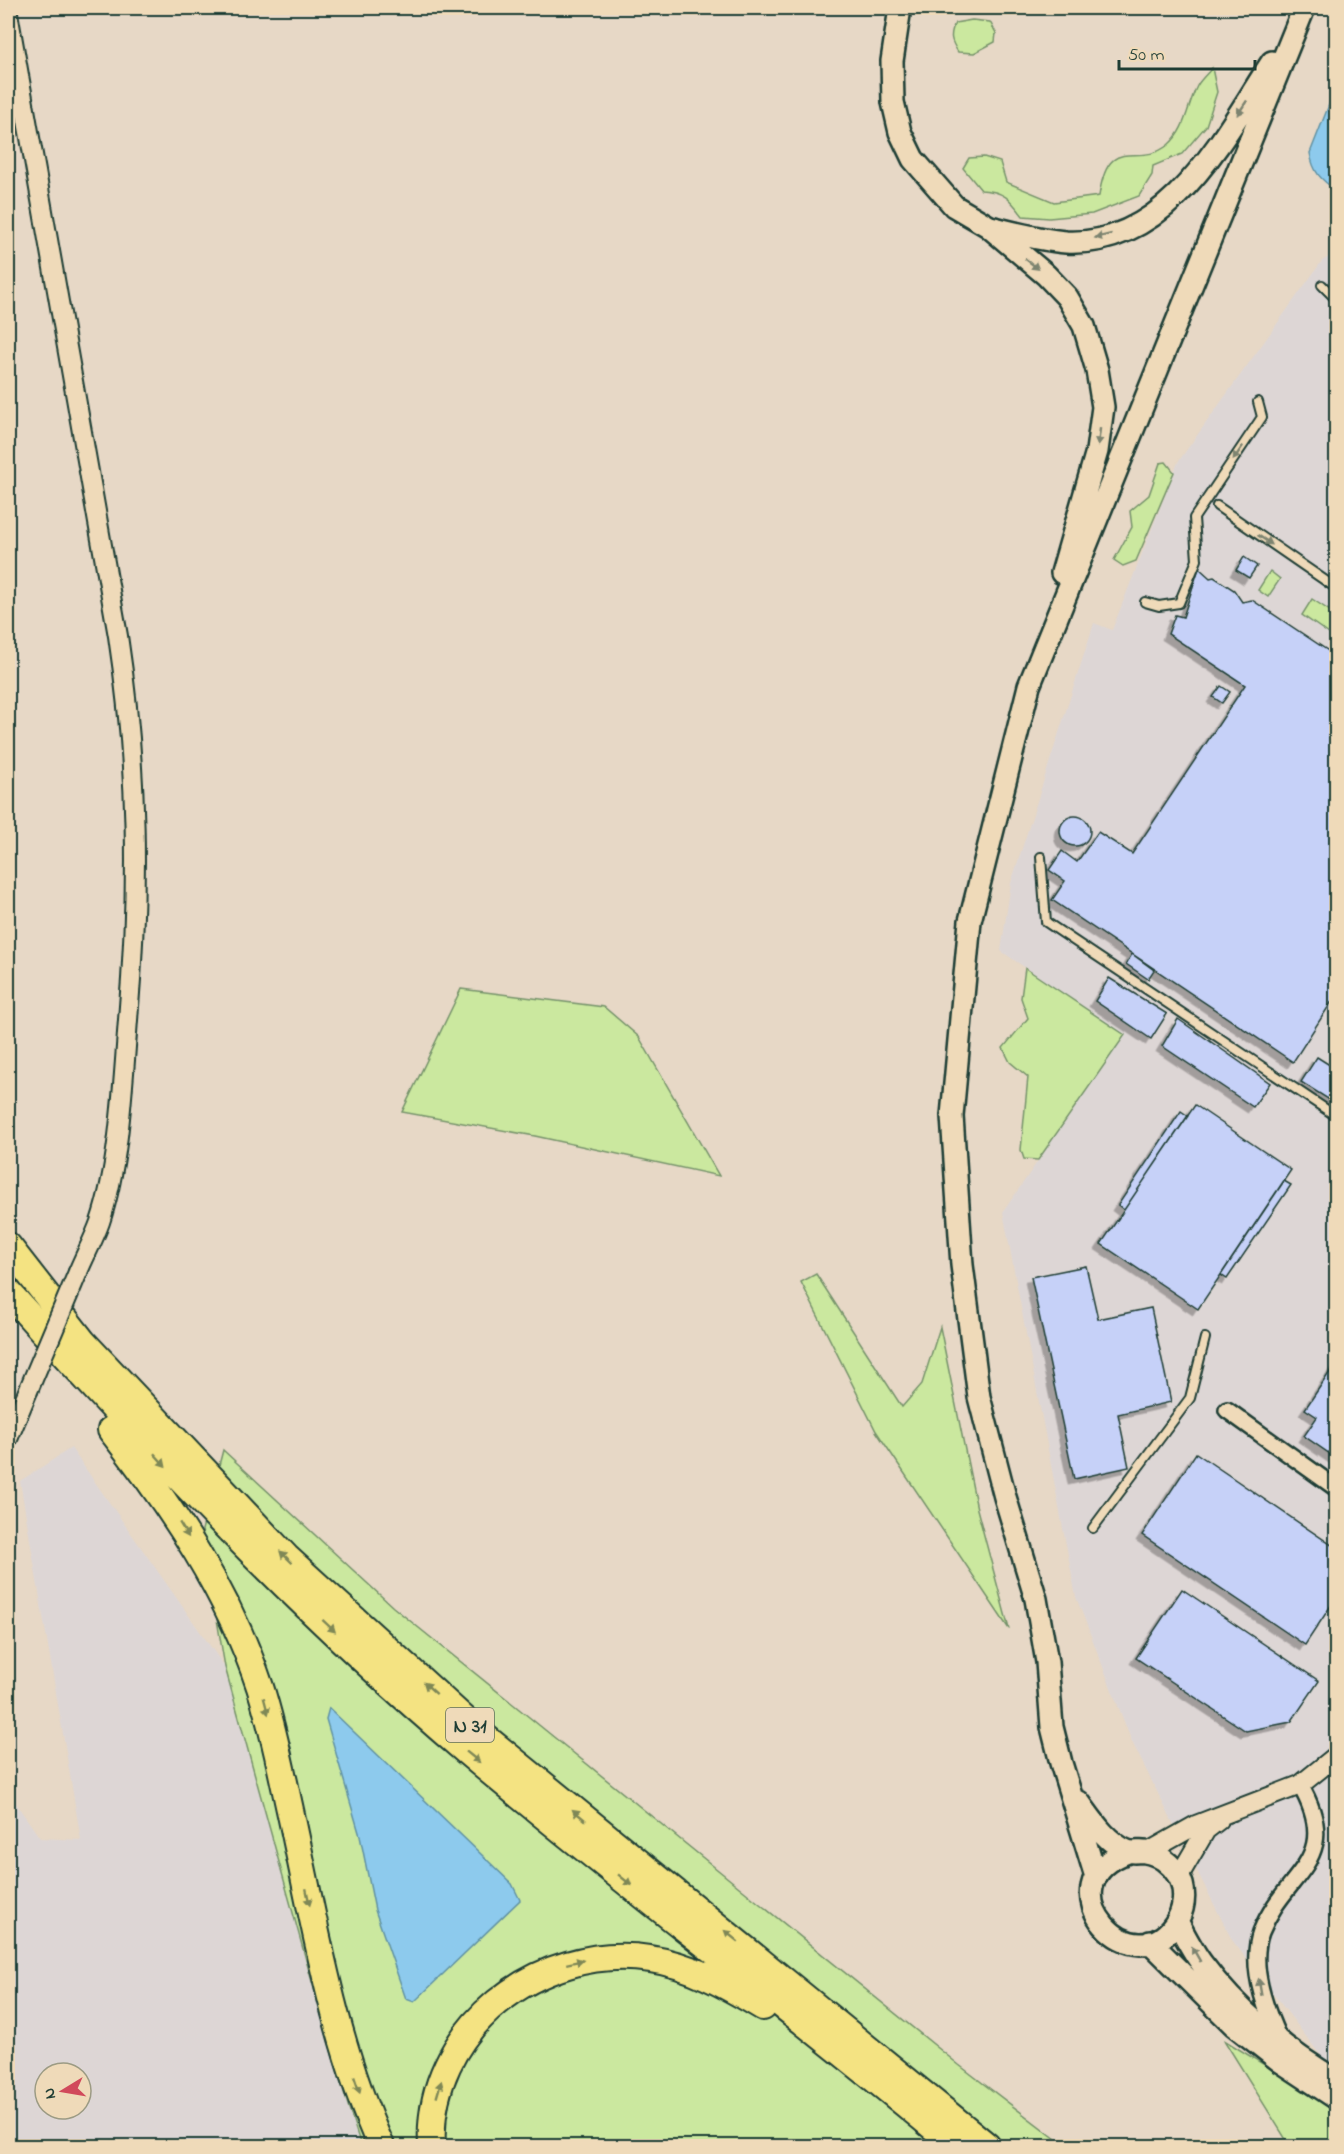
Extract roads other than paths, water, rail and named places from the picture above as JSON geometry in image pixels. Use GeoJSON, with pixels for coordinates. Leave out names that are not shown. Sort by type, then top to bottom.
{"type":"FeatureCollection","features":[{"type":"Feature","properties":{"kind":"highway","name":"N 31"},"geometry":{"type":"LineString","coordinates":[[8,1246],[83,1342],[286,1557],[485,1738],[766,1964],[987,2146]]}},
{"type":"Feature","properties":{"kind":"highway","name":"N 31"},"geometry":{"type":"LineString","coordinates":[[8,1293],[180,1482],[275,1577],[465,1750],[956,2146]]}},
{"type":"Feature","properties":{"kind":"highway"},"geometry":{"type":"LineString","coordinates":[[8,1301],[162,1495],[211,1575],[239,1631],[260,1688],[277,1747],[325,1978],[341,2037],[366,2114],[381,2146]]}},
{"type":"Feature","properties":{"kind":"highway"},"geometry":{"type":"LineString","coordinates":[[432,2146],[432,2113],[444,2074],[472,2026],[514,1988],[538,1975],[564,1964],[620,1956],[651,1959],[679,1966],[706,1975],[736,1991],[794,2028],[948,2146]]}},
{"type":"Feature","properties":{"kind":"highway"},"geometry":{"type":"LineString","coordinates":[[766,1964],[935,2088],[1008,2146]]}},
{"type":"Feature","properties":{"kind":"main road"},"geometry":{"type":"LineString","coordinates":[[900,8],[892,61],[893,102],[900,132],[929,181],[954,206],[988,226],[1046,275],[1066,297],[1084,326],[1097,370],[1103,407],[1097,451],[1029,686],[970,921],[952,1116],[962,1265],[979,1398],[1005,1497],[1036,1599],[1047,1662],[1052,1727],[1060,1763],[1096,1877]]}},
{"type":"Feature","properties":{"kind":"main road"},"geometry":{"type":"LineString","coordinates":[[988,226],[1067,242],[1101,237],[1131,227],[1154,214],[1201,169],[1300,16]]}},
{"type":"Feature","properties":{"kind":"main road"},"geometry":{"type":"LineString","coordinates":[[1029,686],[1300,16]]}},
{"type":"Feature","properties":{"kind":"main road"},"geometry":{"type":"LineString","coordinates":[[1070,1790],[1101,1833],[1138,1852],[1166,1860],[1179,1876],[1184,1899],[1177,1921],[1166,1934],[1150,1942],[1135,1943],[1120,1940],[1098,1921],[1093,1907],[1092,1892],[1096,1877],[1104,1866],[1115,1857],[1138,1852]]}},
{"type":"Feature","properties":{"kind":"main road"},"geometry":{"type":"LineString","coordinates":[[1177,1921],[1203,1965],[1236,2004],[1280,2042],[1336,2080]]}},
{"type":"Feature","properties":{"kind":"main road"},"geometry":{"type":"LineString","coordinates":[[1150,1942],[1234,2025],[1336,2098]]}},
{"type":"Feature","properties":{"kind":"street"},"geometry":{"type":"LineString","coordinates":[[8,13],[128,703],[134,776],[135,927],[123,1085],[109,1185],[100,1221],[8,1439]]}},
{"type":"Feature","properties":{"kind":"street"},"geometry":{"type":"LineString","coordinates":[[1227,1410],[1336,1488]]}},
{"type":"Feature","properties":{"kind":"street"},"geometry":{"type":"LineString","coordinates":[[1138,1852],[1197,1825],[1300,1785],[1336,1756]]}},
{"type":"Feature","properties":{"kind":"street"},"geometry":{"type":"LineString","coordinates":[[1280,2042],[1263,2004],[1258,1979],[1260,1934],[1272,1911],[1302,1875],[1320,1848],[1322,1834],[1320,1821],[1300,1785]]}},
{"type":"Feature","properties":{"kind":"street"},"geometry":{"type":"LineString","coordinates":[[1179,1876],[1206,1830],[1226,1815]]}},
{"type":"Feature","properties":{"kind":"lane"},"geometry":{"type":"LineString","coordinates":[[1322,285],[1336,299]]}},
{"type":"Feature","properties":{"kind":"lane"},"geometry":{"type":"LineString","coordinates":[[1145,602],[1159,606],[1179,603],[1197,560],[1194,518],[1262,417],[1258,402]]}},
{"type":"Feature","properties":{"kind":"lane"},"geometry":{"type":"LineString","coordinates":[[1217,506],[1336,588]]}},
{"type":"Feature","properties":{"kind":"lane"},"geometry":{"type":"LineString","coordinates":[[1041,857],[1046,922],[1336,1116]]}},
{"type":"Feature","properties":{"kind":"lane"},"geometry":{"type":"LineString","coordinates":[[1093,1528],[1190,1398],[1205,1338]]}},
{"type":"Feature","properties":{"kind":"water"},"geometry":{"type":"Polygon","coordinates":[[[1336,87],[1336,190],[1318,175],[1310,153],[1336,87]]]}},
{"type":"Feature","properties":{"kind":"water"},"geometry":{"type":"Polygon","coordinates":[[[329,1708],[512,1884],[520,1900],[414,2002],[406,1999],[375,1910],[360,1836],[326,1719],[329,1708]]]}}]}
